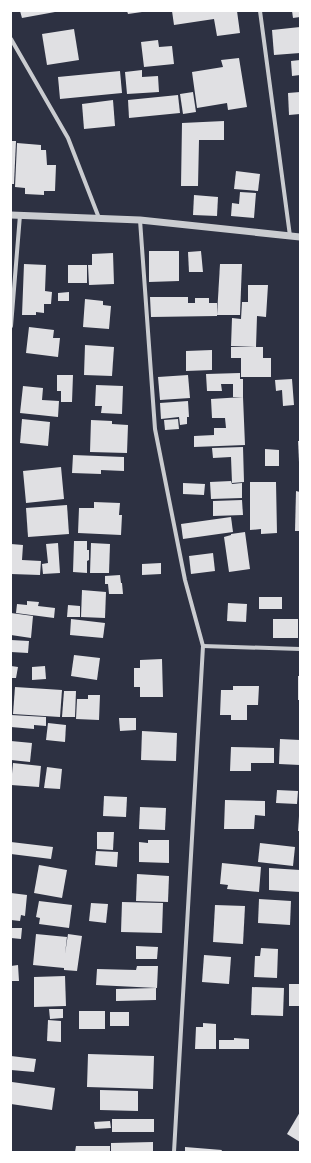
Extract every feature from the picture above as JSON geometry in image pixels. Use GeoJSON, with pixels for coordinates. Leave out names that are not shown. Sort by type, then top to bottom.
{"type":"FeatureCollection","features":[{"type":"Feature","properties":{"kind":"street"},"geometry":{"type":"LineString","coordinates":[[260,11],[290,236]]}},
{"type":"Feature","properties":{"kind":"street"},"geometry":{"type":"LineString","coordinates":[[11,39],[68,138],[99,218]]}},
{"type":"Feature","properties":{"kind":"street"},"geometry":{"type":"LineString","coordinates":[[11,215],[140,220],[300,237]]}},
{"type":"Feature","properties":{"kind":"street"},"geometry":{"type":"LineString","coordinates":[[11,326],[20,215]]}},
{"type":"Feature","properties":{"kind":"street"},"geometry":{"type":"LineString","coordinates":[[140,220],[155,429],[185,580],[203,646],[174,1152]]}},
{"type":"Feature","properties":{"kind":"street"},"geometry":{"type":"LineString","coordinates":[[203,646],[300,649]]}},
{"type":"Feature","properties":{"kind":"building"},"geometry":{"type":"Polygon","coordinates":[[[20,11],[55,11],[55,12],[22,18],[20,11]]]}},
{"type":"Feature","properties":{"kind":"building"},"geometry":{"type":"Polygon","coordinates":[[[127,11],[142,11],[142,12],[128,14],[127,11]]]}},
{"type":"Feature","properties":{"kind":"building"},"geometry":{"type":"Polygon","coordinates":[[[172,11],[237,11],[240,33],[217,36],[214,19],[174,25],[172,11]]]}},
{"type":"Feature","properties":{"kind":"building"},"geometry":{"type":"Polygon","coordinates":[[[292,11],[300,11],[300,17],[293,18],[292,11]]]}},
{"type":"Feature","properties":{"kind":"building"},"geometry":{"type":"Polygon","coordinates":[[[300,27],[300,53],[274,55],[272,30],[300,27]]]}},
{"type":"Feature","properties":{"kind":"building"},"geometry":{"type":"Polygon","coordinates":[[[74,29],[79,60],[47,65],[42,34],[74,29]]]}},
{"type":"Feature","properties":{"kind":"building"},"geometry":{"type":"Polygon","coordinates":[[[158,40],[159,47],[172,46],[174,64],[144,67],[141,42],[158,40]]]}},
{"type":"Feature","properties":{"kind":"building"},"geometry":{"type":"Polygon","coordinates":[[[239,58],[247,107],[228,110],[227,103],[197,108],[192,72],[223,67],[221,60],[239,58]]]}},
{"type":"Feature","properties":{"kind":"building"},"geometry":{"type":"Polygon","coordinates":[[[300,60],[300,75],[292,76],[291,61],[300,60]]]}},
{"type":"Feature","properties":{"kind":"building"},"geometry":{"type":"Polygon","coordinates":[[[142,70],[142,77],[158,76],[159,92],[127,94],[125,72],[142,70]]]}},
{"type":"Feature","properties":{"kind":"building"},"geometry":{"type":"Polygon","coordinates":[[[120,71],[122,93],[60,99],[58,77],[120,71]]]}},
{"type":"Feature","properties":{"kind":"building"},"geometry":{"type":"Polygon","coordinates":[[[193,92],[196,112],[183,114],[180,94],[193,92]]]}},
{"type":"Feature","properties":{"kind":"building"},"geometry":{"type":"Polygon","coordinates":[[[300,92],[300,114],[289,115],[288,93],[300,92]]]}},
{"type":"Feature","properties":{"kind":"building"},"geometry":{"type":"Polygon","coordinates":[[[178,95],[180,113],[129,118],[128,100],[178,95]]]}},
{"type":"Feature","properties":{"kind":"building"},"geometry":{"type":"Polygon","coordinates":[[[113,100],[115,126],[84,129],[82,104],[113,100]]]}},
{"type":"Feature","properties":{"kind":"building"},"geometry":{"type":"Polygon","coordinates":[[[224,121],[224,140],[199,140],[198,186],[181,186],[182,123],[224,121]]]}},
{"type":"Feature","properties":{"kind":"building"},"geometry":{"type":"Polygon","coordinates":[[[11,141],[16,141],[14,184],[11,184],[11,141]]]}},
{"type":"Feature","properties":{"kind":"building"},"geometry":{"type":"Polygon","coordinates":[[[17,143],[41,145],[41,150],[46,150],[47,165],[56,165],[55,191],[44,191],[44,195],[25,194],[25,188],[15,187],[17,143]]]}},
{"type":"Feature","properties":{"kind":"building"},"geometry":{"type":"Polygon","coordinates":[[[236,171],[260,174],[258,191],[234,189],[236,171]]]}},
{"type":"Feature","properties":{"kind":"building"},"geometry":{"type":"Polygon","coordinates":[[[240,192],[256,193],[254,218],[231,216],[232,203],[239,204],[240,192]]]}},
{"type":"Feature","properties":{"kind":"building"},"geometry":{"type":"Polygon","coordinates":[[[194,195],[218,197],[217,216],[193,215],[194,195]]]}},
{"type":"Feature","properties":{"kind":"building"},"geometry":{"type":"Polygon","coordinates":[[[149,251],[179,251],[179,281],[149,282],[149,251]]]}},
{"type":"Feature","properties":{"kind":"building"},"geometry":{"type":"Polygon","coordinates":[[[201,251],[203,272],[189,272],[188,252],[201,251]]]}},
{"type":"Feature","properties":{"kind":"building"},"geometry":{"type":"Polygon","coordinates":[[[113,253],[114,284],[89,285],[88,265],[92,265],[92,254],[113,253]]]}},
{"type":"Feature","properties":{"kind":"building"},"geometry":{"type":"Polygon","coordinates":[[[24,264],[46,265],[45,291],[52,292],[51,304],[44,304],[44,313],[36,312],[36,315],[22,315],[24,264]]]}},
{"type":"Feature","properties":{"kind":"building"},"geometry":{"type":"Polygon","coordinates":[[[220,264],[242,264],[240,315],[217,315],[220,264]]]}},
{"type":"Feature","properties":{"kind":"building"},"geometry":{"type":"Polygon","coordinates":[[[68,265],[87,265],[87,283],[68,283],[68,265]]]}},
{"type":"Feature","properties":{"kind":"building"},"geometry":{"type":"Polygon","coordinates":[[[248,285],[268,285],[266,317],[257,316],[256,347],[231,346],[232,318],[241,319],[242,302],[248,302],[248,285]]]}},
{"type":"Feature","properties":{"kind":"building"},"geometry":{"type":"Polygon","coordinates":[[[69,292],[69,301],[58,301],[58,293],[69,292]]]}},
{"type":"Feature","properties":{"kind":"building"},"geometry":{"type":"Polygon","coordinates":[[[150,297],[188,297],[188,303],[195,303],[195,298],[209,298],[209,303],[217,303],[217,316],[151,317],[150,297]]]}},
{"type":"Feature","properties":{"kind":"building"},"geometry":{"type":"Polygon","coordinates":[[[85,299],[103,301],[103,305],[111,306],[109,329],[83,327],[85,299]]]}},
{"type":"Feature","properties":{"kind":"building"},"geometry":{"type":"Polygon","coordinates":[[[29,327],[54,330],[53,338],[60,338],[58,357],[26,353],[29,327]]]}},
{"type":"Feature","properties":{"kind":"building"},"geometry":{"type":"Polygon","coordinates":[[[85,345],[114,347],[112,376],[84,375],[85,345]]]}},
{"type":"Feature","properties":{"kind":"building"},"geometry":{"type":"Polygon","coordinates":[[[231,347],[263,347],[263,358],[271,358],[271,377],[241,377],[241,358],[231,358],[231,347]]]}},
{"type":"Feature","properties":{"kind":"building"},"geometry":{"type":"Polygon","coordinates":[[[212,350],[212,370],[186,371],[186,351],[212,350]]]}},
{"type":"Feature","properties":{"kind":"building"},"geometry":{"type":"Polygon","coordinates":[[[240,373],[240,379],[243,379],[243,397],[233,397],[233,384],[221,384],[222,391],[207,391],[206,374],[240,373]]]}},
{"type":"Feature","properties":{"kind":"building"},"geometry":{"type":"Polygon","coordinates":[[[57,375],[73,375],[72,402],[61,402],[61,391],[57,391],[57,375]]]}},
{"type":"Feature","properties":{"kind":"building"},"geometry":{"type":"Polygon","coordinates":[[[188,375],[190,398],[160,400],[158,377],[188,375]]]}},
{"type":"Feature","properties":{"kind":"building"},"geometry":{"type":"Polygon","coordinates":[[[292,379],[294,405],[283,406],[282,390],[276,391],[275,380],[292,379]]]}},
{"type":"Feature","properties":{"kind":"building"},"geometry":{"type":"Polygon","coordinates":[[[96,385],[123,386],[122,414],[101,413],[102,406],[95,406],[96,385]]]}},
{"type":"Feature","properties":{"kind":"building"},"geometry":{"type":"Polygon","coordinates":[[[23,386],[43,388],[42,400],[59,401],[58,417],[20,413],[23,386]]]}},
{"type":"Feature","properties":{"kind":"building"},"geometry":{"type":"Polygon","coordinates":[[[243,397],[245,445],[194,447],[194,436],[214,435],[214,428],[226,428],[225,418],[212,418],[211,399],[243,397]]]}},
{"type":"Feature","properties":{"kind":"building"},"geometry":{"type":"Polygon","coordinates":[[[188,401],[189,417],[187,417],[187,424],[180,425],[179,417],[161,419],[160,403],[188,401]]]}},
{"type":"Feature","properties":{"kind":"building"},"geometry":{"type":"Polygon","coordinates":[[[22,419],[50,422],[48,446],[20,443],[22,419]]]}},
{"type":"Feature","properties":{"kind":"building"},"geometry":{"type":"Polygon","coordinates":[[[178,419],[179,429],[165,430],[164,420],[178,419]]]}},
{"type":"Feature","properties":{"kind":"building"},"geometry":{"type":"Polygon","coordinates":[[[91,420],[112,421],[112,424],[128,425],[127,453],[90,452],[91,420]]]}},
{"type":"Feature","properties":{"kind":"building"},"geometry":{"type":"Polygon","coordinates":[[[298,441],[300,441],[300,462],[299,462],[298,441]]]}},
{"type":"Feature","properties":{"kind":"building"},"geometry":{"type":"Polygon","coordinates":[[[243,447],[244,482],[232,483],[231,457],[213,458],[212,448],[243,447]]]}},
{"type":"Feature","properties":{"kind":"building"},"geometry":{"type":"Polygon","coordinates":[[[265,449],[279,450],[279,466],[265,466],[265,449]]]}},
{"type":"Feature","properties":{"kind":"building"},"geometry":{"type":"Polygon","coordinates":[[[73,455],[124,457],[124,471],[101,470],[101,474],[72,473],[73,455]]]}},
{"type":"Feature","properties":{"kind":"building"},"geometry":{"type":"Polygon","coordinates":[[[61,467],[64,499],[26,503],[23,471],[61,467]]]}},
{"type":"Feature","properties":{"kind":"building"},"geometry":{"type":"Polygon","coordinates":[[[231,481],[232,484],[242,483],[242,498],[211,499],[210,482],[231,481]]]}},
{"type":"Feature","properties":{"kind":"building"},"geometry":{"type":"Polygon","coordinates":[[[250,482],[276,482],[277,533],[261,534],[261,529],[250,530],[250,482]]]}},
{"type":"Feature","properties":{"kind":"building"},"geometry":{"type":"Polygon","coordinates":[[[183,483],[205,484],[204,495],[183,494],[183,483]]]}},
{"type":"Feature","properties":{"kind":"building"},"geometry":{"type":"Polygon","coordinates":[[[296,491],[300,492],[300,531],[295,531],[296,491]]]}},
{"type":"Feature","properties":{"kind":"building"},"geometry":{"type":"Polygon","coordinates":[[[242,500],[243,515],[213,516],[213,501],[242,500]]]}},
{"type":"Feature","properties":{"kind":"building"},"geometry":{"type":"Polygon","coordinates":[[[94,502],[120,503],[119,515],[122,515],[121,535],[78,533],[79,508],[94,508],[94,502]]]}},
{"type":"Feature","properties":{"kind":"building"},"geometry":{"type":"Polygon","coordinates":[[[67,505],[69,534],[28,537],[26,508],[67,505]]]}},
{"type":"Feature","properties":{"kind":"building"},"geometry":{"type":"Polygon","coordinates":[[[231,517],[233,532],[183,539],[181,524],[231,517]]]}},
{"type":"Feature","properties":{"kind":"building"},"geometry":{"type":"Polygon","coordinates":[[[245,532],[250,569],[229,572],[224,537],[231,534],[245,532]]]}},
{"type":"Feature","properties":{"kind":"building"},"geometry":{"type":"Polygon","coordinates":[[[74,541],[87,541],[89,560],[87,561],[87,573],[73,572],[74,541]]]}},
{"type":"Feature","properties":{"kind":"building"},"geometry":{"type":"Polygon","coordinates":[[[58,543],[60,573],[43,574],[42,564],[48,563],[46,544],[58,543]]]}},
{"type":"Feature","properties":{"kind":"building"},"geometry":{"type":"Polygon","coordinates":[[[91,543],[110,544],[109,573],[90,573],[91,543]]]}},
{"type":"Feature","properties":{"kind":"building"},"geometry":{"type":"Polygon","coordinates":[[[11,544],[23,545],[22,560],[41,561],[40,575],[11,574],[11,544]]]}},
{"type":"Feature","properties":{"kind":"building"},"geometry":{"type":"Polygon","coordinates":[[[213,553],[215,571],[191,574],[189,556],[213,553]]]}},
{"type":"Feature","properties":{"kind":"building"},"geometry":{"type":"Polygon","coordinates":[[[161,563],[161,574],[142,575],[142,564],[161,563]]]}},
{"type":"Feature","properties":{"kind":"building"},"geometry":{"type":"Polygon","coordinates":[[[120,575],[123,594],[109,594],[108,584],[105,584],[105,576],[120,575]]]}},
{"type":"Feature","properties":{"kind":"building"},"geometry":{"type":"Polygon","coordinates":[[[82,590],[106,592],[105,618],[81,617],[82,590]]]}},
{"type":"Feature","properties":{"kind":"building"},"geometry":{"type":"Polygon","coordinates":[[[259,597],[282,597],[282,609],[259,609],[259,597]]]}},
{"type":"Feature","properties":{"kind":"building"},"geometry":{"type":"Polygon","coordinates":[[[27,601],[39,602],[38,606],[55,608],[54,618],[16,613],[17,604],[27,605],[27,601]]]}},
{"type":"Feature","properties":{"kind":"building"},"geometry":{"type":"Polygon","coordinates":[[[228,603],[247,604],[246,622],[227,621],[228,603]]]}},
{"type":"Feature","properties":{"kind":"building"},"geometry":{"type":"Polygon","coordinates":[[[68,605],[80,606],[80,617],[67,617],[68,605]]]}},
{"type":"Feature","properties":{"kind":"building"},"geometry":{"type":"Polygon","coordinates":[[[11,613],[33,616],[31,638],[11,635],[11,613]]]}},
{"type":"Feature","properties":{"kind":"building"},"geometry":{"type":"Polygon","coordinates":[[[71,619],[105,623],[103,638],[70,635],[71,619]]]}},
{"type":"Feature","properties":{"kind":"building"},"geometry":{"type":"Polygon","coordinates":[[[273,619],[298,619],[298,638],[273,638],[273,619]]]}},
{"type":"Feature","properties":{"kind":"building"},"geometry":{"type":"Polygon","coordinates":[[[11,640],[29,641],[28,653],[11,652],[11,640]]]}},
{"type":"Feature","properties":{"kind":"building"},"geometry":{"type":"Polygon","coordinates":[[[74,655],[100,658],[97,680],[71,676],[74,655]]]}},
{"type":"Feature","properties":{"kind":"building"},"geometry":{"type":"Polygon","coordinates":[[[162,659],[163,697],[140,697],[140,687],[134,687],[134,668],[140,668],[140,660],[162,659]]]}},
{"type":"Feature","properties":{"kind":"building"},"geometry":{"type":"Polygon","coordinates":[[[11,666],[18,667],[16,678],[11,678],[11,666]]]}},
{"type":"Feature","properties":{"kind":"building"},"geometry":{"type":"Polygon","coordinates":[[[45,666],[46,679],[32,680],[32,667],[45,666]]]}},
{"type":"Feature","properties":{"kind":"building"},"geometry":{"type":"Polygon","coordinates":[[[298,676],[300,676],[300,700],[298,700],[298,676]]]}},
{"type":"Feature","properties":{"kind":"building"},"geometry":{"type":"Polygon","coordinates":[[[233,686],[259,686],[258,705],[247,705],[247,720],[231,720],[231,715],[220,715],[221,690],[233,690],[233,686]]]}},
{"type":"Feature","properties":{"kind":"building"},"geometry":{"type":"Polygon","coordinates":[[[15,687],[62,690],[60,717],[13,714],[15,687]]]}},
{"type":"Feature","properties":{"kind":"building"},"geometry":{"type":"Polygon","coordinates":[[[64,691],[76,691],[75,717],[62,717],[64,691]]]}},
{"type":"Feature","properties":{"kind":"building"},"geometry":{"type":"Polygon","coordinates":[[[88,695],[100,695],[99,720],[76,719],[77,699],[88,699],[88,695]]]}},
{"type":"Feature","properties":{"kind":"building"},"geometry":{"type":"Polygon","coordinates":[[[11,715],[46,717],[46,726],[34,725],[34,729],[11,727],[11,715]]]}},
{"type":"Feature","properties":{"kind":"building"},"geometry":{"type":"Polygon","coordinates":[[[119,718],[136,718],[136,730],[120,731],[119,718]]]}},
{"type":"Feature","properties":{"kind":"building"},"geometry":{"type":"Polygon","coordinates":[[[48,723],[66,725],[65,742],[46,740],[48,723]]]}},
{"type":"Feature","properties":{"kind":"building"},"geometry":{"type":"Polygon","coordinates":[[[142,731],[177,733],[176,761],[141,760],[142,731]]]}},
{"type":"Feature","properties":{"kind":"building"},"geometry":{"type":"Polygon","coordinates":[[[280,739],[300,740],[300,765],[279,764],[280,739]]]}},
{"type":"Feature","properties":{"kind":"building"},"geometry":{"type":"Polygon","coordinates":[[[11,741],[32,743],[30,762],[11,760],[11,741]]]}},
{"type":"Feature","properties":{"kind":"building"},"geometry":{"type":"Polygon","coordinates":[[[231,747],[274,748],[274,763],[251,763],[251,771],[230,771],[231,747]]]}},
{"type":"Feature","properties":{"kind":"building"},"geometry":{"type":"Polygon","coordinates":[[[13,763],[41,766],[39,787],[11,785],[13,763]]]}},
{"type":"Feature","properties":{"kind":"building"},"geometry":{"type":"Polygon","coordinates":[[[47,767],[62,769],[60,789],[44,788],[47,767]]]}},
{"type":"Feature","properties":{"kind":"building"},"geometry":{"type":"Polygon","coordinates":[[[277,790],[298,791],[297,804],[276,803],[277,790]]]}},
{"type":"Feature","properties":{"kind":"building"},"geometry":{"type":"Polygon","coordinates":[[[104,796],[127,797],[126,817],[103,816],[104,796]]]}},
{"type":"Feature","properties":{"kind":"building"},"geometry":{"type":"Polygon","coordinates":[[[225,800],[265,801],[265,816],[255,815],[254,829],[224,829],[225,800]]]}},
{"type":"Feature","properties":{"kind":"building"},"geometry":{"type":"Polygon","coordinates":[[[140,807],[166,808],[165,830],[139,829],[140,807]]]}},
{"type":"Feature","properties":{"kind":"building"},"geometry":{"type":"Polygon","coordinates":[[[299,816],[300,831],[298,831],[299,816]]]}},
{"type":"Feature","properties":{"kind":"building"},"geometry":{"type":"Polygon","coordinates":[[[97,832],[114,832],[113,850],[97,849],[97,832]]]}},
{"type":"Feature","properties":{"kind":"building"},"geometry":{"type":"Polygon","coordinates":[[[148,840],[169,840],[169,863],[139,862],[139,842],[148,843],[148,840]]]}},
{"type":"Feature","properties":{"kind":"building"},"geometry":{"type":"Polygon","coordinates":[[[11,842],[53,847],[51,859],[11,854],[11,842]]]}},
{"type":"Feature","properties":{"kind":"building"},"geometry":{"type":"Polygon","coordinates":[[[260,843],[295,847],[293,866],[258,862],[260,843]]]}},
{"type":"Feature","properties":{"kind":"building"},"geometry":{"type":"Polygon","coordinates":[[[96,851],[118,852],[117,867],[95,865],[96,851]]]}},
{"type":"Feature","properties":{"kind":"building"},"geometry":{"type":"Polygon","coordinates":[[[222,863],[261,867],[259,892],[227,889],[228,885],[220,884],[222,863]]]}},
{"type":"Feature","properties":{"kind":"building"},"geometry":{"type":"Polygon","coordinates":[[[39,865],[67,870],[62,898],[34,893],[39,865]]]}},
{"type":"Feature","properties":{"kind":"building"},"geometry":{"type":"Polygon","coordinates":[[[269,868],[300,870],[300,892],[269,890],[269,868]]]}},
{"type":"Feature","properties":{"kind":"building"},"geometry":{"type":"Polygon","coordinates":[[[137,874],[169,876],[168,902],[136,901],[137,874]]]}},
{"type":"Feature","properties":{"kind":"building"},"geometry":{"type":"Polygon","coordinates":[[[11,893],[27,895],[25,916],[21,915],[20,921],[11,920],[11,893]]]}},
{"type":"Feature","properties":{"kind":"building"},"geometry":{"type":"Polygon","coordinates":[[[259,899],[291,901],[290,925],[258,923],[259,899]]]}},
{"type":"Feature","properties":{"kind":"building"},"geometry":{"type":"Polygon","coordinates":[[[39,901],[72,905],[69,928],[39,924],[40,918],[36,917],[39,901]]]}},
{"type":"Feature","properties":{"kind":"building"},"geometry":{"type":"Polygon","coordinates":[[[122,902],[163,903],[162,933],[121,932],[122,902]]]}},
{"type":"Feature","properties":{"kind":"building"},"geometry":{"type":"Polygon","coordinates":[[[91,903],[108,904],[106,923],[89,921],[91,903]]]}},
{"type":"Feature","properties":{"kind":"building"},"geometry":{"type":"Polygon","coordinates":[[[215,905],[245,906],[243,944],[213,942],[215,905]]]}},
{"type":"Feature","properties":{"kind":"building"},"geometry":{"type":"Polygon","coordinates":[[[11,928],[22,928],[21,939],[11,938],[11,928]]]}},
{"type":"Feature","properties":{"kind":"building"},"geometry":{"type":"Polygon","coordinates":[[[36,934],[67,937],[65,954],[68,934],[82,936],[77,971],[64,970],[64,968],[33,965],[36,934]]]}},
{"type":"Feature","properties":{"kind":"building"},"geometry":{"type":"Polygon","coordinates":[[[136,946],[158,947],[157,959],[136,959],[136,946]]]}},
{"type":"Feature","properties":{"kind":"building"},"geometry":{"type":"Polygon","coordinates":[[[261,948],[278,949],[277,978],[254,977],[255,956],[260,956],[261,948]]]}},
{"type":"Feature","properties":{"kind":"building"},"geometry":{"type":"Polygon","coordinates":[[[204,955],[231,957],[229,984],[202,982],[204,955]]]}},
{"type":"Feature","properties":{"kind":"building"},"geometry":{"type":"Polygon","coordinates":[[[18,965],[19,981],[11,981],[11,966],[18,965]]]}},
{"type":"Feature","properties":{"kind":"building"},"geometry":{"type":"Polygon","coordinates":[[[137,966],[158,966],[157,988],[96,985],[97,969],[136,970],[137,966]]]}},
{"type":"Feature","properties":{"kind":"building"},"geometry":{"type":"Polygon","coordinates":[[[65,976],[66,1006],[34,1007],[34,977],[65,976]]]}},
{"type":"Feature","properties":{"kind":"building"},"geometry":{"type":"Polygon","coordinates":[[[289,984],[300,984],[300,1006],[289,1006],[289,984]]]}},
{"type":"Feature","properties":{"kind":"building"},"geometry":{"type":"Polygon","coordinates":[[[252,987],[284,988],[283,1016],[251,1015],[252,987]]]}},
{"type":"Feature","properties":{"kind":"building"},"geometry":{"type":"Polygon","coordinates":[[[156,988],[156,1000],[116,1001],[116,989],[156,988]]]}},
{"type":"Feature","properties":{"kind":"building"},"geometry":{"type":"Polygon","coordinates":[[[49,1009],[63,1009],[63,1018],[50,1019],[49,1009]]]}},
{"type":"Feature","properties":{"kind":"building"},"geometry":{"type":"Polygon","coordinates":[[[79,1011],[105,1011],[105,1029],[79,1029],[79,1011]]]}},
{"type":"Feature","properties":{"kind":"building"},"geometry":{"type":"Polygon","coordinates":[[[110,1012],[129,1012],[129,1026],[110,1026],[110,1012]]]}},
{"type":"Feature","properties":{"kind":"building"},"geometry":{"type":"Polygon","coordinates":[[[48,1020],[61,1021],[61,1042],[47,1041],[48,1020]]]}},
{"type":"Feature","properties":{"kind":"building"},"geometry":{"type":"Polygon","coordinates":[[[203,1023],[216,1024],[216,1049],[195,1049],[196,1027],[203,1027],[203,1023]]]}},
{"type":"Feature","properties":{"kind":"building"},"geometry":{"type":"Polygon","coordinates":[[[234,1038],[249,1039],[249,1049],[219,1049],[219,1040],[234,1040],[234,1038]]]}},
{"type":"Feature","properties":{"kind":"building"},"geometry":{"type":"Polygon","coordinates":[[[88,1054],[154,1056],[153,1089],[87,1087],[88,1054]]]}},
{"type":"Feature","properties":{"kind":"building"},"geometry":{"type":"Polygon","coordinates":[[[11,1056],[36,1059],[34,1072],[11,1070],[11,1056]]]}},
{"type":"Feature","properties":{"kind":"building"},"geometry":{"type":"Polygon","coordinates":[[[12,1082],[55,1088],[52,1110],[11,1104],[12,1082]]]}},
{"type":"Feature","properties":{"kind":"building"},"geometry":{"type":"Polygon","coordinates":[[[100,1090],[138,1091],[138,1111],[100,1110],[100,1090]]]}},
{"type":"Feature","properties":{"kind":"building"},"geometry":{"type":"Polygon","coordinates":[[[300,1112],[300,1142],[287,1134],[300,1112]]]}},
{"type":"Feature","properties":{"kind":"building"},"geometry":{"type":"Polygon","coordinates":[[[112,1119],[154,1119],[154,1132],[112,1132],[112,1119]]]}},
{"type":"Feature","properties":{"kind":"building"},"geometry":{"type":"Polygon","coordinates":[[[110,1121],[111,1128],[95,1129],[94,1122],[110,1121]]]}},
{"type":"Feature","properties":{"kind":"building"},"geometry":{"type":"Polygon","coordinates":[[[153,1142],[153,1152],[111,1152],[111,1143],[153,1142]]]}},
{"type":"Feature","properties":{"kind":"building"},"geometry":{"type":"Polygon","coordinates":[[[76,1146],[110,1146],[110,1152],[75,1152],[76,1146]]]}},
{"type":"Feature","properties":{"kind":"building"},"geometry":{"type":"Polygon","coordinates":[[[185,1147],[222,1150],[221,1152],[185,1152],[185,1147]]]}}]}
